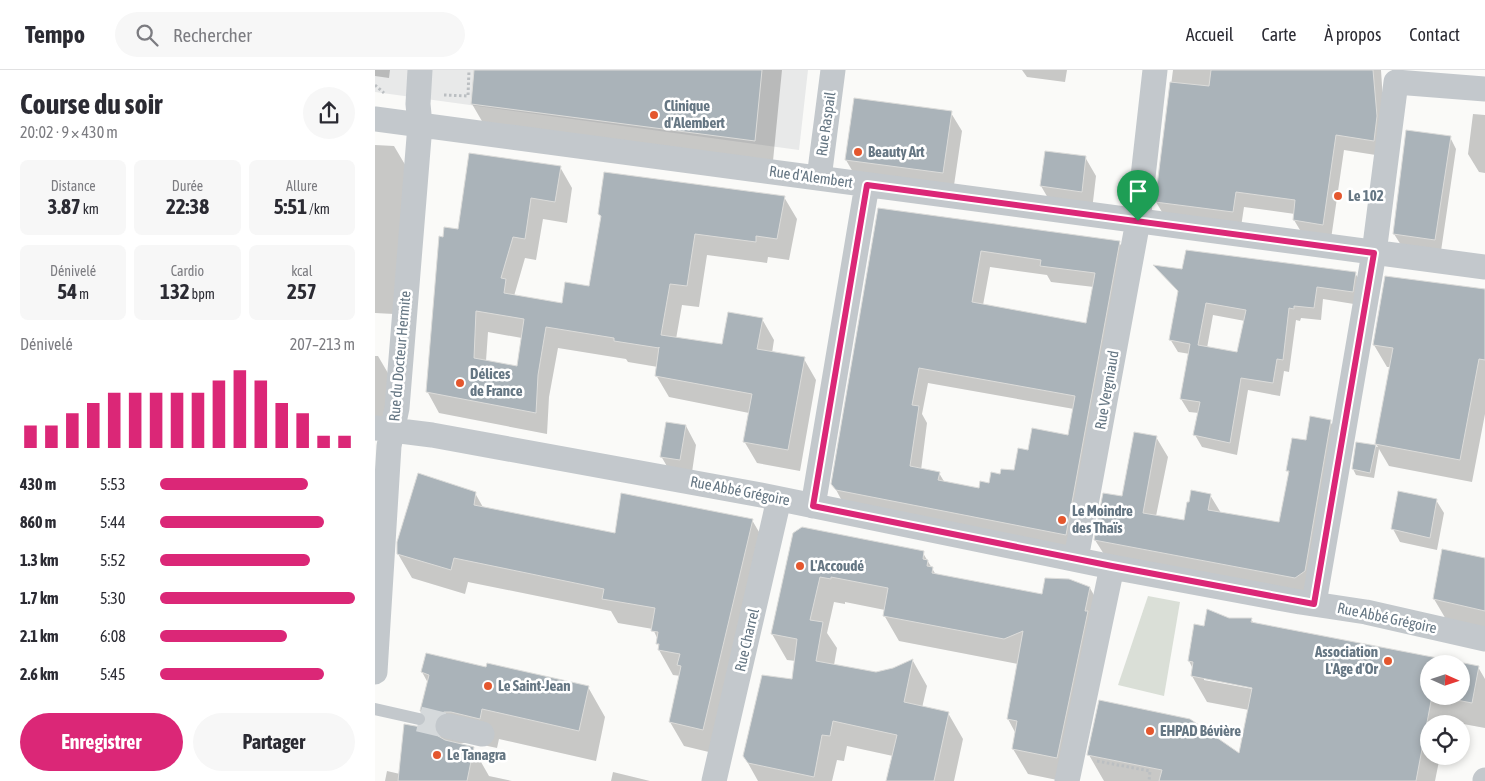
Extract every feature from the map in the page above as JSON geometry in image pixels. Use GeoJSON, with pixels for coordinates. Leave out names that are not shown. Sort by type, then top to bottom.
{"type":"FeatureCollection","features":[{"type":"Feature","properties":{"kind":"street","name":"Rue du Docteur Hermite"},"geometry":{"type":"LineString","coordinates":[[375,672],[389,446],[384,429],[397,408],[420,125],[418,104],[420,70]]}},
{"type":"Feature","properties":{"kind":"street","name":"Rue Raspail"},"geometry":{"type":"LineString","coordinates":[[819,178],[833,70]]}},
{"type":"Feature","properties":{"kind":"street","name":"Rue Vergniaud"},"geometry":{"type":"LineString","coordinates":[[1076,559],[1138,221],[1155,70]]}},
{"type":"Feature","properties":{"kind":"street"},"geometry":{"type":"LineString","coordinates":[[1314,604],[1374,253],[1396,82],[1485,89]]}},
{"type":"Feature","properties":{"kind":"street","name":"Rue d'Alembert"},"geometry":{"type":"LineString","coordinates":[[375,118],[1485,267]]}},
{"type":"Feature","properties":{"kind":"street"},"geometry":{"type":"LineString","coordinates":[[813,506],[867,185]]}},
{"type":"Feature","properties":{"kind":"street","name":"Rue Abbé Grégoire"},"geometry":{"type":"LineString","coordinates":[[384,429],[432,435],[779,498],[1112,566],[1366,612],[1485,639]]}},
{"type":"Feature","properties":{"kind":"street","name":"Rue Charrel"},"geometry":{"type":"LineString","coordinates":[[714,781],[779,498]]}},
{"type":"Feature","properties":{"kind":"street"},"geometry":{"type":"LineString","coordinates":[[1067,781],[1112,566]]}},
{"type":"Feature","properties":{"kind":"street"},"geometry":{"type":"LineString","coordinates":[[448,726],[482,734]]}},
{"type":"Feature","properties":{"kind":"lane"},"geometry":{"type":"LineString","coordinates":[[375,709],[419,719]]}},
{"type":"Feature","properties":{"kind":"path"},"geometry":{"type":"LineString","coordinates":[[443,101],[444,95],[468,96],[469,70]]}},
{"type":"Feature","properties":{"kind":"path"},"geometry":{"type":"LineString","coordinates":[[1073,756],[1150,771],[1149,781]]}},
{"type":"Feature","properties":{"kind":"shaded area","name":"Clinique d'Alembert"},"geometry":{"type":"Polygon","coordinates":[[[375,70],[808,70],[799,150],[375,92],[375,70]]]}},
{"type":"Feature","properties":{"kind":"shaded area"},"geometry":{"type":"Polygon","coordinates":[[[1148,596],[1180,602],[1164,696],[1118,685],[1148,596]]]}},
{"type":"Feature","properties":{"kind":"building","name":"Clinique d'Alembert"},"geometry":{"type":"Polygon","coordinates":[[[474,70],[762,70],[755,141],[471,104],[474,70]]]}},
{"type":"Feature","properties":{"kind":"building"},"geometry":{"type":"Polygon","coordinates":[[[1211,70],[1373,70],[1377,116],[1374,141],[1336,135],[1323,225],[1293,220],[1295,200],[1236,192],[1233,212],[1155,202],[1170,82],[1209,86],[1211,70]]]}},
{"type":"Feature","properties":{"kind":"building"},"geometry":{"type":"Polygon","coordinates":[[[854,98],[952,111],[943,173],[845,160],[854,98]]]}},
{"type":"Feature","properties":{"kind":"building"},"geometry":{"type":"Polygon","coordinates":[[[1406,130],[1451,136],[1435,240],[1393,234],[1406,130]]]}},
{"type":"Feature","properties":{"kind":"building"},"geometry":{"type":"Polygon","coordinates":[[[1045,151],[1086,156],[1082,192],[1040,186],[1045,151]]]}},
{"type":"Feature","properties":{"kind":"building"},"geometry":{"type":"Polygon","coordinates":[[[469,153],[561,166],[555,202],[531,198],[525,239],[513,237],[501,278],[506,279],[504,293],[562,303],[565,282],[589,286],[601,216],[598,214],[604,172],[785,196],[777,239],[756,236],[756,242],[695,234],[687,286],[670,284],[661,335],[722,344],[728,312],[763,318],[757,349],[805,357],[788,450],[743,442],[752,394],[655,376],[659,348],[614,341],[614,338],[546,327],[538,375],[536,413],[426,392],[439,236],[443,237],[444,227],[458,229],[469,153]],[[476,311],[474,358],[517,366],[524,319],[476,311]]]}},
{"type":"Feature","properties":{"kind":"building"},"geometry":{"type":"Polygon","coordinates":[[[878,208],[1120,241],[1066,535],[836,490],[831,484],[878,208]],[[981,251],[972,302],[1086,323],[1095,273],[1040,266],[1041,260],[981,251]],[[919,368],[912,405],[919,406],[910,466],[940,472],[938,480],[979,488],[980,481],[989,483],[991,472],[1000,474],[1001,469],[1014,470],[1018,448],[1028,450],[1032,428],[1068,435],[1075,396],[919,368]]]}},
{"type":"Feature","properties":{"kind":"building"},"geometry":{"type":"Polygon","coordinates":[[[1186,250],[1356,272],[1353,292],[1317,287],[1314,308],[1294,306],[1294,309],[1289,308],[1283,360],[1277,359],[1273,383],[1241,378],[1230,443],[1193,435],[1200,402],[1180,399],[1190,344],[1169,340],[1178,291],[1153,265],[1182,269],[1186,250]],[[1206,303],[1198,345],[1237,352],[1246,310],[1206,303]]]}},
{"type":"Feature","properties":{"kind":"building"},"geometry":{"type":"Polygon","coordinates":[[[1385,276],[1485,289],[1485,360],[1479,359],[1460,460],[1375,444],[1393,348],[1373,345],[1385,276]]]}},
{"type":"Feature","properties":{"kind":"building"},"geometry":{"type":"Polygon","coordinates":[[[1310,416],[1331,420],[1305,571],[1295,578],[1094,540],[1103,493],[1122,496],[1134,432],[1157,436],[1143,513],[1184,520],[1191,490],[1211,494],[1208,510],[1279,522],[1289,471],[1286,471],[1292,438],[1306,440],[1310,416]]]}},
{"type":"Feature","properties":{"kind":"building"},"geometry":{"type":"Polygon","coordinates":[[[666,422],[686,425],[680,460],[660,457],[666,422]]]}},
{"type":"Feature","properties":{"kind":"building"},"geometry":{"type":"Polygon","coordinates":[[[1356,442],[1376,445],[1370,473],[1352,469],[1356,442]]]}},
{"type":"Feature","properties":{"kind":"building"},"geometry":{"type":"Polygon","coordinates":[[[418,473],[476,492],[474,505],[615,533],[621,493],[753,519],[703,730],[669,722],[681,666],[677,665],[680,654],[658,650],[659,644],[656,644],[658,632],[651,631],[655,608],[602,599],[604,589],[454,558],[451,570],[397,554],[397,542],[418,473]]]}},
{"type":"Feature","properties":{"kind":"building"},"geometry":{"type":"Polygon","coordinates":[[[1398,491],[1437,499],[1430,538],[1391,529],[1398,491]]]}},
{"type":"Feature","properties":{"kind":"building"},"geometry":{"type":"Polygon","coordinates":[[[802,527],[924,551],[923,559],[928,560],[927,566],[933,567],[932,573],[1042,594],[1045,578],[1069,579],[1090,587],[1085,611],[1088,611],[1057,758],[1012,749],[1017,721],[1007,719],[1023,631],[1004,639],[883,616],[888,588],[831,577],[831,579],[820,577],[810,620],[823,622],[816,661],[876,672],[893,668],[913,659],[904,702],[949,712],[934,781],[886,781],[897,735],[833,721],[830,736],[822,735],[814,777],[748,763],[743,756],[762,675],[792,679],[797,639],[771,634],[793,533],[802,527]]]}},
{"type":"Feature","properties":{"kind":"building"},"geometry":{"type":"Polygon","coordinates":[[[1442,549],[1485,558],[1485,611],[1433,599],[1442,549]]]}},
{"type":"Feature","properties":{"kind":"building"},"geometry":{"type":"Polygon","coordinates":[[[1207,609],[1229,618],[1252,618],[1251,622],[1422,655],[1420,655],[1420,705],[1430,705],[1428,715],[1420,715],[1420,760],[1416,781],[1159,781],[1162,770],[1087,755],[1099,700],[1190,719],[1239,753],[1252,688],[1191,676],[1193,662],[1188,661],[1194,624],[1204,626],[1207,609]]]}},
{"type":"Feature","properties":{"kind":"building"},"geometry":{"type":"Polygon","coordinates":[[[426,653],[486,667],[487,663],[589,686],[579,731],[482,709],[480,719],[444,712],[434,722],[434,730],[438,736],[445,740],[474,747],[467,781],[398,781],[404,724],[421,727],[427,720],[425,713],[420,711],[429,675],[421,672],[426,653]]]}},
{"type":"Feature","properties":{"kind":"building"},"geometry":{"type":"Polygon","coordinates":[[[1470,664],[1479,666],[1472,703],[1470,703],[1470,664]]]}},
{"type":"Feature","properties":{"kind":"tunnel"},"geometry":{"type":"LineString","coordinates":[[419,719],[448,726]]}},
{"type":"Feature","properties":{"kind":"place","name":"Clinique d'Alembert"},"geometry":{"type":"Point","coordinates":[654,115]}},
{"type":"Feature","properties":{"kind":"place","name":"Beauty Art"},"geometry":{"type":"Point","coordinates":[858,152]}},
{"type":"Feature","properties":{"kind":"place","name":"Le 102"},"geometry":{"type":"Point","coordinates":[1338,196]}},
{"type":"Feature","properties":{"kind":"place","name":"Délices de France"},"geometry":{"type":"Point","coordinates":[460,383]}},
{"type":"Feature","properties":{"kind":"place","name":"Le Moindre des Thaïs"},"geometry":{"type":"Point","coordinates":[1062,520]}},
{"type":"Feature","properties":{"kind":"place","name":"L'Accoudé"},"geometry":{"type":"Point","coordinates":[800,566]}},
{"type":"Feature","properties":{"kind":"place","name":"Association L'Age d'Or"},"geometry":{"type":"Point","coordinates":[1388,661]}},
{"type":"Feature","properties":{"kind":"place","name":"Le Saint-Jean"},"geometry":{"type":"Point","coordinates":[488,686]}},
{"type":"Feature","properties":{"kind":"place","name":"EHPAD Bévière"},"geometry":{"type":"Point","coordinates":[1150,731]}},
{"type":"Feature","properties":{"kind":"place","name":"Le Tanagra"},"geometry":{"type":"Point","coordinates":[437,755]}},
{"type":"Feature","properties":{"kind":"route"},"geometry":{"type":"LineString","coordinates":[[867,185],[1138,221],[1374,253],[1314,604],[813,506],[867,185]]}}]}
